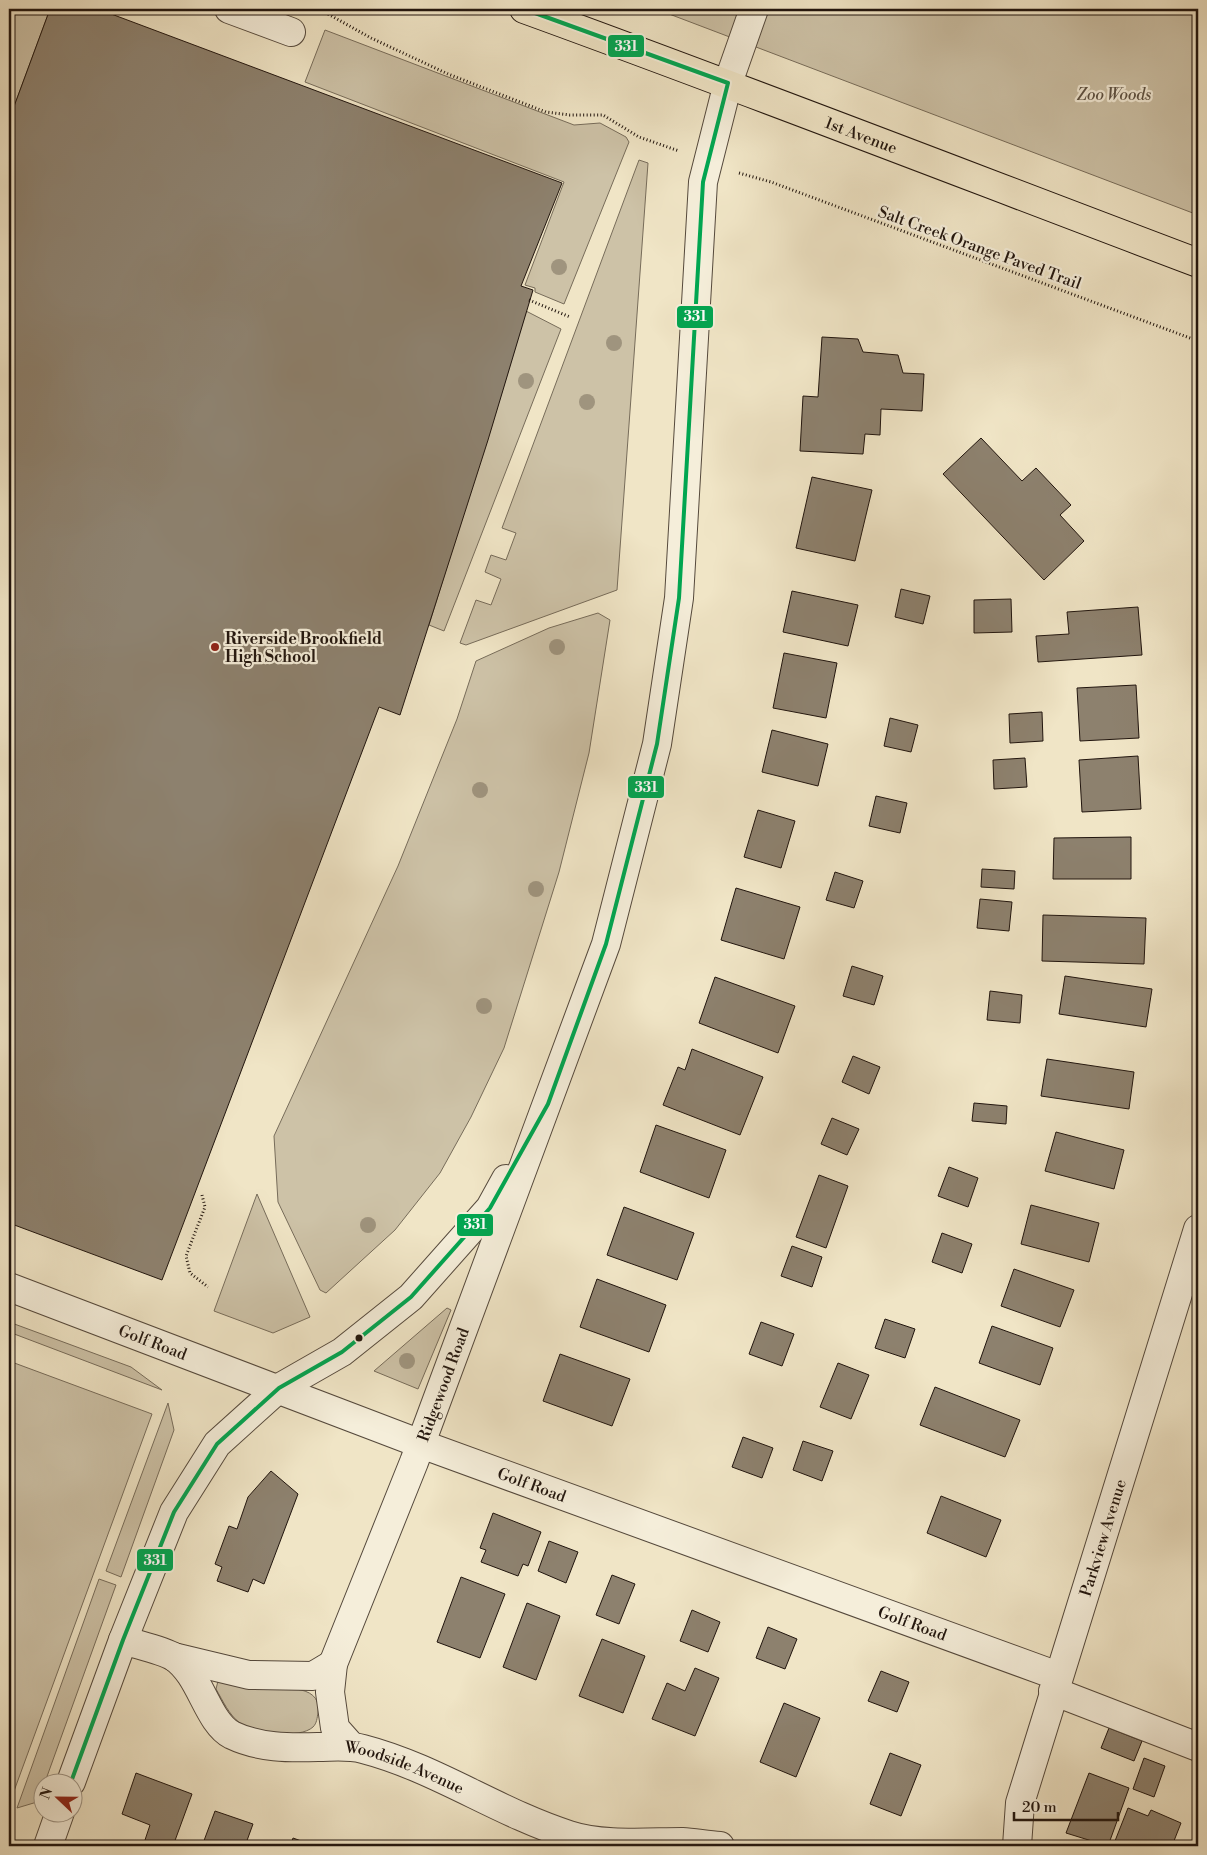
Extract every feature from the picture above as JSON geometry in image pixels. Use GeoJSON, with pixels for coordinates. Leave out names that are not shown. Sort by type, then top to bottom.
{"type":"FeatureCollection","features":[{"type":"Feature","properties":{"kind":"main road","name":"1st Avenue"},"geometry":{"type":"LineString","coordinates":[[524,9],[728,83],[960,174],[1198,262]]}},
{"type":"Feature","properties":{"kind":"street"},"geometry":{"type":"LineString","coordinates":[[229,9],[291,32]]}},
{"type":"Feature","properties":{"kind":"street","name":"Ridgewood Road"},"geometry":{"type":"LineString","coordinates":[[351,1746],[336,1728],[331,1709],[333,1664],[421,1444],[606,944],[657,744],[679,598],[703,182],[728,83],[754,9]]}},
{"type":"Feature","properties":{"kind":"street","name":"Ridgewood Road"},"geometry":{"type":"LineString","coordinates":[[75,1772],[174,1512],[217,1444],[279,1388],[342,1352],[411,1297],[490,1208],[548,1104]]}},
{"type":"Feature","properties":{"kind":"street","name":"Parkview Avenue"},"geometry":{"type":"LineString","coordinates":[[1017,1846],[1020,1803],[1198,1229]]}},
{"type":"Feature","properties":{"kind":"street","name":"Golf Road"},"geometry":{"type":"LineString","coordinates":[[9,1287],[1056,1683],[1198,1747]]}},
{"type":"Feature","properties":{"kind":"street","name":"Woodside Avenue"},"geometry":{"type":"LineString","coordinates":[[124,1640],[174,1657],[196,1681],[212,1713],[230,1734],[261,1745],[300,1748],[351,1746],[426,1770],[512,1813],[571,1836],[617,1844],[685,1842],[720,1846]]}},
{"type":"Feature","properties":{"kind":"street"},"geometry":{"type":"LineString","coordinates":[[174,1657],[250,1675],[313,1676],[333,1664]]}},
{"type":"Feature","properties":{"kind":"street"},"geometry":{"type":"LineString","coordinates":[[48,1846],[56,1822]]}},
{"type":"Feature","properties":{"kind":"path"},"geometry":{"type":"LineString","coordinates":[[319,9],[371,38],[448,74],[546,112],[570,115],[603,115],[639,137],[651,141]]}},
{"type":"Feature","properties":{"kind":"path","name":"Salt Creek Orange Paved Trail"},"geometry":{"type":"LineString","coordinates":[[752,178],[771,182],[1198,341]]}},
{"type":"Feature","properties":{"kind":"path"},"geometry":{"type":"LineString","coordinates":[[530,300],[570,317]]}},
{"type":"Feature","properties":{"kind":"path"},"geometry":{"type":"LineString","coordinates":[[202,1195],[205,1207],[186,1256],[190,1273],[208,1287]]}},
{"type":"Feature","properties":{"kind":"green space"},"geometry":{"type":"Polygon","coordinates":[[[9,9],[50,9],[9,120],[9,9]]]}},
{"type":"Feature","properties":{"kind":"green space","name":"Zoo Woods"},"geometry":{"type":"Polygon","coordinates":[[[656,9],[1198,9],[1198,215],[656,9]]]}},
{"type":"Feature","properties":{"kind":"green space"},"geometry":{"type":"Polygon","coordinates":[[[325,30],[574,125],[600,123],[626,137],[629,142],[564,304],[535,292],[535,288],[525,285],[564,182],[305,82],[325,30]]]}},
{"type":"Feature","properties":{"kind":"green space"},"geometry":{"type":"Polygon","coordinates":[[[639,160],[648,163],[617,590],[466,645],[460,643],[476,600],[491,605],[501,579],[485,572],[491,555],[506,560],[516,533],[502,528],[639,160]]]}},
{"type":"Feature","properties":{"kind":"green space"},"geometry":{"type":"Polygon","coordinates":[[[526,311],[561,329],[444,631],[429,625],[526,311]]]}},
{"type":"Feature","properties":{"kind":"green space"},"geometry":{"type":"Polygon","coordinates":[[[598,613],[610,620],[589,753],[559,872],[504,1048],[471,1117],[440,1173],[395,1230],[326,1293],[320,1290],[278,1202],[274,1136],[398,866],[457,719],[476,661],[549,628],[598,613]]]}},
{"type":"Feature","properties":{"kind":"green space"},"geometry":{"type":"Polygon","coordinates":[[[257,1194],[310,1317],[273,1333],[214,1311],[257,1194]]]}},
{"type":"Feature","properties":{"kind":"green space"},"geometry":{"type":"Polygon","coordinates":[[[447,1308],[451,1310],[418,1389],[374,1371],[447,1308]]]}},
{"type":"Feature","properties":{"kind":"green space"},"geometry":{"type":"Polygon","coordinates":[[[9,1322],[131,1367],[162,1390],[9,1332],[9,1322]]]}},
{"type":"Feature","properties":{"kind":"green space"},"geometry":{"type":"Polygon","coordinates":[[[9,1361],[152,1414],[10,1802],[9,1802],[9,1361]]]}},
{"type":"Feature","properties":{"kind":"green space"},"geometry":{"type":"Polygon","coordinates":[[[168,1403],[174,1430],[121,1577],[106,1571],[168,1403]]]}},
{"type":"Feature","properties":{"kind":"green space"},"geometry":{"type":"Polygon","coordinates":[[[99,1579],[116,1585],[49,1772],[32,1772],[32,1804],[17,1808],[99,1579]]]}},
{"type":"Feature","properties":{"kind":"green space"},"geometry":{"type":"Polygon","coordinates":[[[218,1681],[237,1686],[305,1691],[313,1695],[317,1703],[318,1713],[316,1722],[307,1731],[288,1734],[277,1734],[247,1727],[236,1720],[226,1708],[216,1689],[218,1681]]]}},
{"type":"Feature","properties":{"kind":"building","name":"Riverside Brookfield High School"},"geometry":{"type":"Polygon","coordinates":[[[50,9],[98,9],[562,183],[521,286],[533,290],[488,440],[400,715],[379,707],[162,1280],[9,1223],[9,120],[50,9]]]}},
{"type":"Feature","properties":{"kind":"building"},"geometry":{"type":"Polygon","coordinates":[[[822,337],[858,339],[863,352],[898,355],[903,373],[924,374],[922,411],[881,409],[880,435],[865,434],[863,454],[800,451],[803,396],[818,397],[822,337]]]}},
{"type":"Feature","properties":{"kind":"building"},"geometry":{"type":"Polygon","coordinates":[[[981,438],[1022,481],[1036,468],[1071,505],[1060,515],[1084,541],[1044,580],[943,474],[981,438]]]}},
{"type":"Feature","properties":{"kind":"building"},"geometry":{"type":"Polygon","coordinates":[[[812,477],[872,490],[855,561],[796,548],[812,477]]]}},
{"type":"Feature","properties":{"kind":"building"},"geometry":{"type":"Polygon","coordinates":[[[901,589],[930,596],[923,624],[895,617],[901,589]]]}},
{"type":"Feature","properties":{"kind":"building"},"geometry":{"type":"Polygon","coordinates":[[[792,591],[858,605],[848,646],[783,632],[792,591]]]}},
{"type":"Feature","properties":{"kind":"building"},"geometry":{"type":"Polygon","coordinates":[[[1011,599],[1012,632],[974,633],[974,600],[1011,599]]]}},
{"type":"Feature","properties":{"kind":"building"},"geometry":{"type":"Polygon","coordinates":[[[1138,607],[1142,655],[1038,662],[1036,636],[1069,634],[1067,612],[1138,607]]]}},
{"type":"Feature","properties":{"kind":"building"},"geometry":{"type":"Polygon","coordinates":[[[784,653],[837,663],[826,718],[773,708],[784,653]]]}},
{"type":"Feature","properties":{"kind":"building"},"geometry":{"type":"Polygon","coordinates":[[[1136,685],[1139,738],[1080,741],[1077,688],[1136,685]]]}},
{"type":"Feature","properties":{"kind":"building"},"geometry":{"type":"Polygon","coordinates":[[[1042,712],[1043,741],[1010,743],[1009,714],[1042,712]]]}},
{"type":"Feature","properties":{"kind":"building"},"geometry":{"type":"Polygon","coordinates":[[[890,718],[918,725],[911,752],[884,746],[890,718]]]}},
{"type":"Feature","properties":{"kind":"building"},"geometry":{"type":"Polygon","coordinates":[[[772,730],[828,744],[818,786],[762,772],[772,730]]]}},
{"type":"Feature","properties":{"kind":"building"},"geometry":{"type":"Polygon","coordinates":[[[1138,756],[1141,809],[1082,812],[1079,760],[1138,756]]]}},
{"type":"Feature","properties":{"kind":"building"},"geometry":{"type":"Polygon","coordinates":[[[1025,758],[1027,787],[994,789],[993,760],[1025,758]]]}},
{"type":"Feature","properties":{"kind":"building"},"geometry":{"type":"Polygon","coordinates":[[[876,796],[907,803],[900,833],[869,826],[876,796]]]}},
{"type":"Feature","properties":{"kind":"building"},"geometry":{"type":"Polygon","coordinates":[[[758,810],[795,821],[781,868],[744,857],[758,810]]]}},
{"type":"Feature","properties":{"kind":"building"},"geometry":{"type":"Polygon","coordinates":[[[1131,837],[1131,879],[1053,879],[1054,838],[1131,837]]]}},
{"type":"Feature","properties":{"kind":"building"},"geometry":{"type":"Polygon","coordinates":[[[982,869],[1015,871],[1014,889],[981,887],[982,869]]]}},
{"type":"Feature","properties":{"kind":"building"},"geometry":{"type":"Polygon","coordinates":[[[835,872],[863,881],[854,908],[826,900],[835,872]]]}},
{"type":"Feature","properties":{"kind":"building"},"geometry":{"type":"Polygon","coordinates":[[[736,888],[800,907],[784,959],[721,940],[736,888]]]}},
{"type":"Feature","properties":{"kind":"building"},"geometry":{"type":"Polygon","coordinates":[[[980,899],[1012,902],[1009,931],[977,928],[980,899]]]}},
{"type":"Feature","properties":{"kind":"building"},"geometry":{"type":"Polygon","coordinates":[[[1043,915],[1146,918],[1144,964],[1042,961],[1043,915]]]}},
{"type":"Feature","properties":{"kind":"building"},"geometry":{"type":"Polygon","coordinates":[[[852,966],[883,976],[874,1005],[843,996],[852,966]]]}},
{"type":"Feature","properties":{"kind":"building"},"geometry":{"type":"Polygon","coordinates":[[[1065,976],[1152,989],[1146,1027],[1059,1014],[1065,976]]]}},
{"type":"Feature","properties":{"kind":"building"},"geometry":{"type":"Polygon","coordinates":[[[715,977],[795,1006],[778,1053],[699,1023],[715,977]]]}},
{"type":"Feature","properties":{"kind":"building"},"geometry":{"type":"Polygon","coordinates":[[[990,991],[1022,995],[1020,1023],[987,1020],[990,991]]]}},
{"type":"Feature","properties":{"kind":"building"},"geometry":{"type":"Polygon","coordinates":[[[692,1049],[763,1077],[740,1135],[663,1105],[678,1067],[685,1070],[692,1049]]]}},
{"type":"Feature","properties":{"kind":"building"},"geometry":{"type":"Polygon","coordinates":[[[853,1056],[880,1067],[869,1094],[842,1082],[853,1056]]]}},
{"type":"Feature","properties":{"kind":"building"},"geometry":{"type":"Polygon","coordinates":[[[1047,1059],[1134,1072],[1129,1109],[1041,1096],[1047,1059]]]}},
{"type":"Feature","properties":{"kind":"building"},"geometry":{"type":"Polygon","coordinates":[[[974,1103],[1007,1106],[1006,1124],[972,1121],[974,1103]]]}},
{"type":"Feature","properties":{"kind":"building"},"geometry":{"type":"Polygon","coordinates":[[[832,1118],[859,1129],[847,1155],[821,1144],[832,1118]]]}},
{"type":"Feature","properties":{"kind":"building"},"geometry":{"type":"Polygon","coordinates":[[[656,1125],[726,1150],[709,1198],[640,1172],[656,1125]]]}},
{"type":"Feature","properties":{"kind":"building"},"geometry":{"type":"Polygon","coordinates":[[[1056,1132],[1124,1150],[1114,1189],[1045,1171],[1056,1132]]]}},
{"type":"Feature","properties":{"kind":"building"},"geometry":{"type":"Polygon","coordinates":[[[949,1167],[978,1178],[968,1207],[938,1196],[949,1167]]]}},
{"type":"Feature","properties":{"kind":"building"},"geometry":{"type":"Polygon","coordinates":[[[819,1175],[848,1186],[826,1248],[796,1237],[819,1175]]]}},
{"type":"Feature","properties":{"kind":"building"},"geometry":{"type":"Polygon","coordinates":[[[1031,1205],[1099,1223],[1089,1262],[1021,1244],[1031,1205]]]}},
{"type":"Feature","properties":{"kind":"building"},"geometry":{"type":"Polygon","coordinates":[[[624,1207],[694,1233],[677,1280],[607,1255],[624,1207]]]}},
{"type":"Feature","properties":{"kind":"building"},"geometry":{"type":"Polygon","coordinates":[[[942,1233],[972,1244],[962,1273],[932,1262],[942,1233]]]}},
{"type":"Feature","properties":{"kind":"building"},"geometry":{"type":"Polygon","coordinates":[[[792,1246],[822,1257],[812,1287],[781,1276],[792,1246]]]}},
{"type":"Feature","properties":{"kind":"building"},"geometry":{"type":"Polygon","coordinates":[[[1014,1269],[1074,1290],[1060,1327],[1001,1306],[1014,1269]]]}},
{"type":"Feature","properties":{"kind":"building"},"geometry":{"type":"Polygon","coordinates":[[[597,1279],[666,1305],[649,1352],[580,1327],[597,1279]]]}},
{"type":"Feature","properties":{"kind":"building"},"geometry":{"type":"Polygon","coordinates":[[[885,1319],[915,1329],[905,1358],[875,1348],[885,1319]]]}},
{"type":"Feature","properties":{"kind":"building"},"geometry":{"type":"Polygon","coordinates":[[[761,1322],[794,1334],[782,1366],[749,1354],[761,1322]]]}},
{"type":"Feature","properties":{"kind":"building"},"geometry":{"type":"Polygon","coordinates":[[[992,1326],[1053,1348],[1040,1385],[979,1363],[992,1326]]]}},
{"type":"Feature","properties":{"kind":"building"},"geometry":{"type":"Polygon","coordinates":[[[560,1354],[630,1379],[612,1426],[543,1401],[560,1354]]]}},
{"type":"Feature","properties":{"kind":"building"},"geometry":{"type":"Polygon","coordinates":[[[838,1363],[869,1375],[851,1419],[820,1407],[838,1363]]]}},
{"type":"Feature","properties":{"kind":"building"},"geometry":{"type":"Polygon","coordinates":[[[935,1387],[1020,1420],[1005,1457],[920,1425],[935,1387]]]}},
{"type":"Feature","properties":{"kind":"building"},"geometry":{"type":"Polygon","coordinates":[[[743,1437],[773,1448],[762,1478],[732,1467],[743,1437]]]}},
{"type":"Feature","properties":{"kind":"building"},"geometry":{"type":"Polygon","coordinates":[[[803,1441],[833,1451],[822,1481],[793,1470],[803,1441]]]}},
{"type":"Feature","properties":{"kind":"building"},"geometry":{"type":"Polygon","coordinates":[[[271,1471],[298,1494],[264,1584],[253,1579],[248,1592],[217,1581],[222,1567],[215,1564],[229,1526],[237,1529],[248,1497],[271,1471]]]}},
{"type":"Feature","properties":{"kind":"building"},"geometry":{"type":"Polygon","coordinates":[[[941,1496],[1001,1520],[986,1557],[927,1533],[941,1496]]]}},
{"type":"Feature","properties":{"kind":"building"},"geometry":{"type":"Polygon","coordinates":[[[493,1513],[541,1532],[528,1566],[523,1564],[518,1576],[481,1562],[486,1550],[480,1548],[493,1513]]]}},
{"type":"Feature","properties":{"kind":"building"},"geometry":{"type":"Polygon","coordinates":[[[549,1541],[578,1552],[566,1583],[538,1571],[549,1541]]]}},
{"type":"Feature","properties":{"kind":"building"},"geometry":{"type":"Polygon","coordinates":[[[612,1575],[635,1584],[619,1624],[596,1615],[612,1575]]]}},
{"type":"Feature","properties":{"kind":"building"},"geometry":{"type":"Polygon","coordinates":[[[461,1577],[505,1594],[480,1658],[437,1642],[461,1577]]]}},
{"type":"Feature","properties":{"kind":"building"},"geometry":{"type":"Polygon","coordinates":[[[527,1603],[560,1616],[536,1680],[503,1667],[527,1603]]]}},
{"type":"Feature","properties":{"kind":"building"},"geometry":{"type":"Polygon","coordinates":[[[692,1610],[720,1622],[708,1652],[680,1641],[692,1610]]]}},
{"type":"Feature","properties":{"kind":"building"},"geometry":{"type":"Polygon","coordinates":[[[768,1627],[797,1639],[785,1669],[756,1658],[768,1627]]]}},
{"type":"Feature","properties":{"kind":"building"},"geometry":{"type":"Polygon","coordinates":[[[602,1639],[645,1656],[623,1713],[579,1696],[602,1639]]]}},
{"type":"Feature","properties":{"kind":"building"},"geometry":{"type":"Polygon","coordinates":[[[695,1668],[719,1678],[695,1736],[652,1719],[667,1683],[685,1691],[695,1668]]]}},
{"type":"Feature","properties":{"kind":"building"},"geometry":{"type":"Polygon","coordinates":[[[881,1671],[909,1682],[897,1712],[868,1701],[881,1671]]]}},
{"type":"Feature","properties":{"kind":"building"},"geometry":{"type":"Polygon","coordinates":[[[784,1703],[820,1718],[796,1777],[760,1762],[784,1703]]]}},
{"type":"Feature","properties":{"kind":"building"},"geometry":{"type":"Polygon","coordinates":[[[1109,1728],[1142,1741],[1134,1761],[1101,1748],[1109,1728]]]}},
{"type":"Feature","properties":{"kind":"building"},"geometry":{"type":"Polygon","coordinates":[[[890,1753],[921,1765],[901,1816],[870,1804],[890,1753]]]}},
{"type":"Feature","properties":{"kind":"building"},"geometry":{"type":"Polygon","coordinates":[[[1144,1758],[1165,1766],[1154,1797],[1133,1789],[1144,1758]]]}},
{"type":"Feature","properties":{"kind":"building"},"geometry":{"type":"Polygon","coordinates":[[[136,1773],[192,1794],[173,1846],[143,1846],[150,1825],[122,1814],[136,1773]]]}},
{"type":"Feature","properties":{"kind":"building"},"geometry":{"type":"Polygon","coordinates":[[[1089,1773],[1129,1788],[1108,1846],[1066,1833],[1089,1773]]]}},
{"type":"Feature","properties":{"kind":"building"},"geometry":{"type":"Polygon","coordinates":[[[1128,1808],[1148,1816],[1151,1810],[1181,1823],[1172,1846],[1113,1846],[1128,1808]]]}},
{"type":"Feature","properties":{"kind":"building"},"geometry":{"type":"Polygon","coordinates":[[[215,1811],[253,1824],[245,1846],[202,1846],[215,1811]]]}},
{"type":"Feature","properties":{"kind":"building"},"geometry":{"type":"Polygon","coordinates":[[[293,1838],[315,1846],[290,1846],[293,1838]]]}},
{"type":"Feature","properties":{"kind":"transit line","name":"331"},"geometry":{"type":"LineString","coordinates":[[524,9],[728,83]]}},
{"type":"Feature","properties":{"kind":"transit line","name":"331"},"geometry":{"type":"LineString","coordinates":[[75,1772],[123,1640],[174,1512],[217,1444],[279,1388],[342,1352],[411,1297],[490,1208],[548,1104],[606,944],[657,744],[679,598],[703,182],[728,83]]}},
{"type":"Feature","properties":{"kind":"place","name":"Riverside Brookfield High School"},"geometry":{"type":"Point","coordinates":[215,647]}}]}
